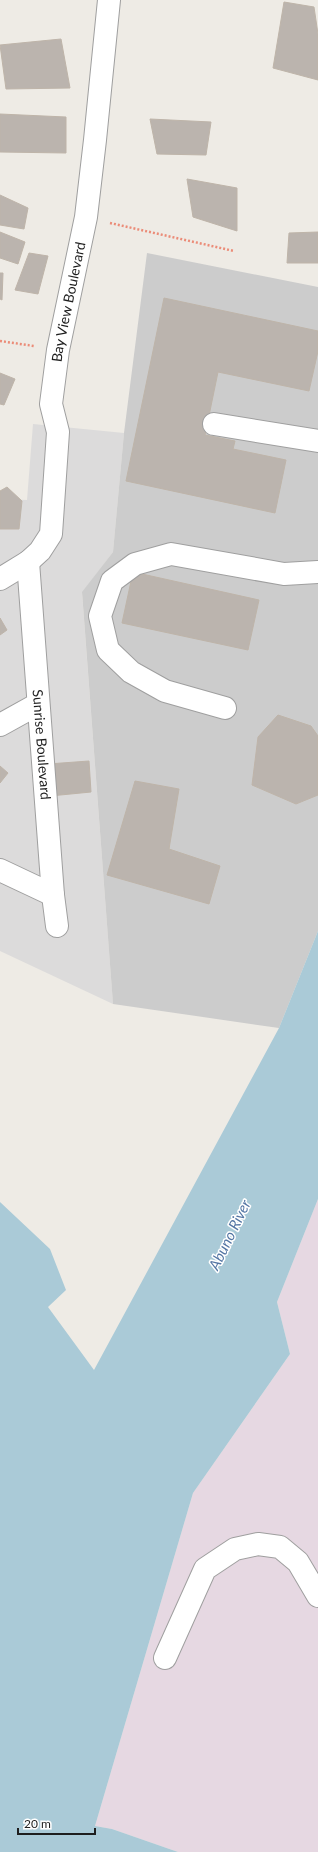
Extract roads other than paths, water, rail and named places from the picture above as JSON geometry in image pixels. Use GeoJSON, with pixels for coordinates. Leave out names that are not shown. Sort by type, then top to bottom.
{"type":"FeatureCollection","features":[{"type":"Feature","properties":{"kind":"street","name":"Bay View Boulevard"},"geometry":{"type":"LineString","coordinates":[[0,579],[28,562],[40,552],[51,534],[58,432],[51,404],[58,350],[86,217],[109,0]]}},
{"type":"Feature","properties":{"kind":"street"},"geometry":{"type":"LineString","coordinates":[[214,424],[318,441]]}},
{"type":"Feature","properties":{"kind":"street"},"geometry":{"type":"LineString","coordinates":[[224,708],[165,691],[131,672],[108,650],[100,616],[112,581],[136,564],[171,554],[284,574],[318,572]]}},
{"type":"Feature","properties":{"kind":"street"},"geometry":{"type":"LineString","coordinates":[[0,561],[28,562]]}},
{"type":"Feature","properties":{"kind":"street","name":"Sunrise Boulevard"},"geometry":{"type":"LineString","coordinates":[[28,562],[52,895],[57,926]]}},
{"type":"Feature","properties":{"kind":"street"},"geometry":{"type":"LineString","coordinates":[[0,725],[38,704]]}},
{"type":"Feature","properties":{"kind":"street"},"geometry":{"type":"LineString","coordinates":[[0,870],[52,895]]}},
{"type":"Feature","properties":{"kind":"street"},"geometry":{"type":"LineString","coordinates":[[165,1658],[205,1569],[235,1549],[258,1544],[280,1547],[298,1562],[318,1596]]}},
{"type":"Feature","properties":{"kind":"water","name":"Abuno River"},"geometry":{"type":"Polygon","coordinates":[[[318,931],[318,1199],[277,1302],[290,1354],[193,1493],[95,1826],[112,1829],[178,1852],[0,1852],[0,1202],[50,1249],[66,1290],[48,1307],[94,1370],[279,1028],[318,931]]]}}]}
